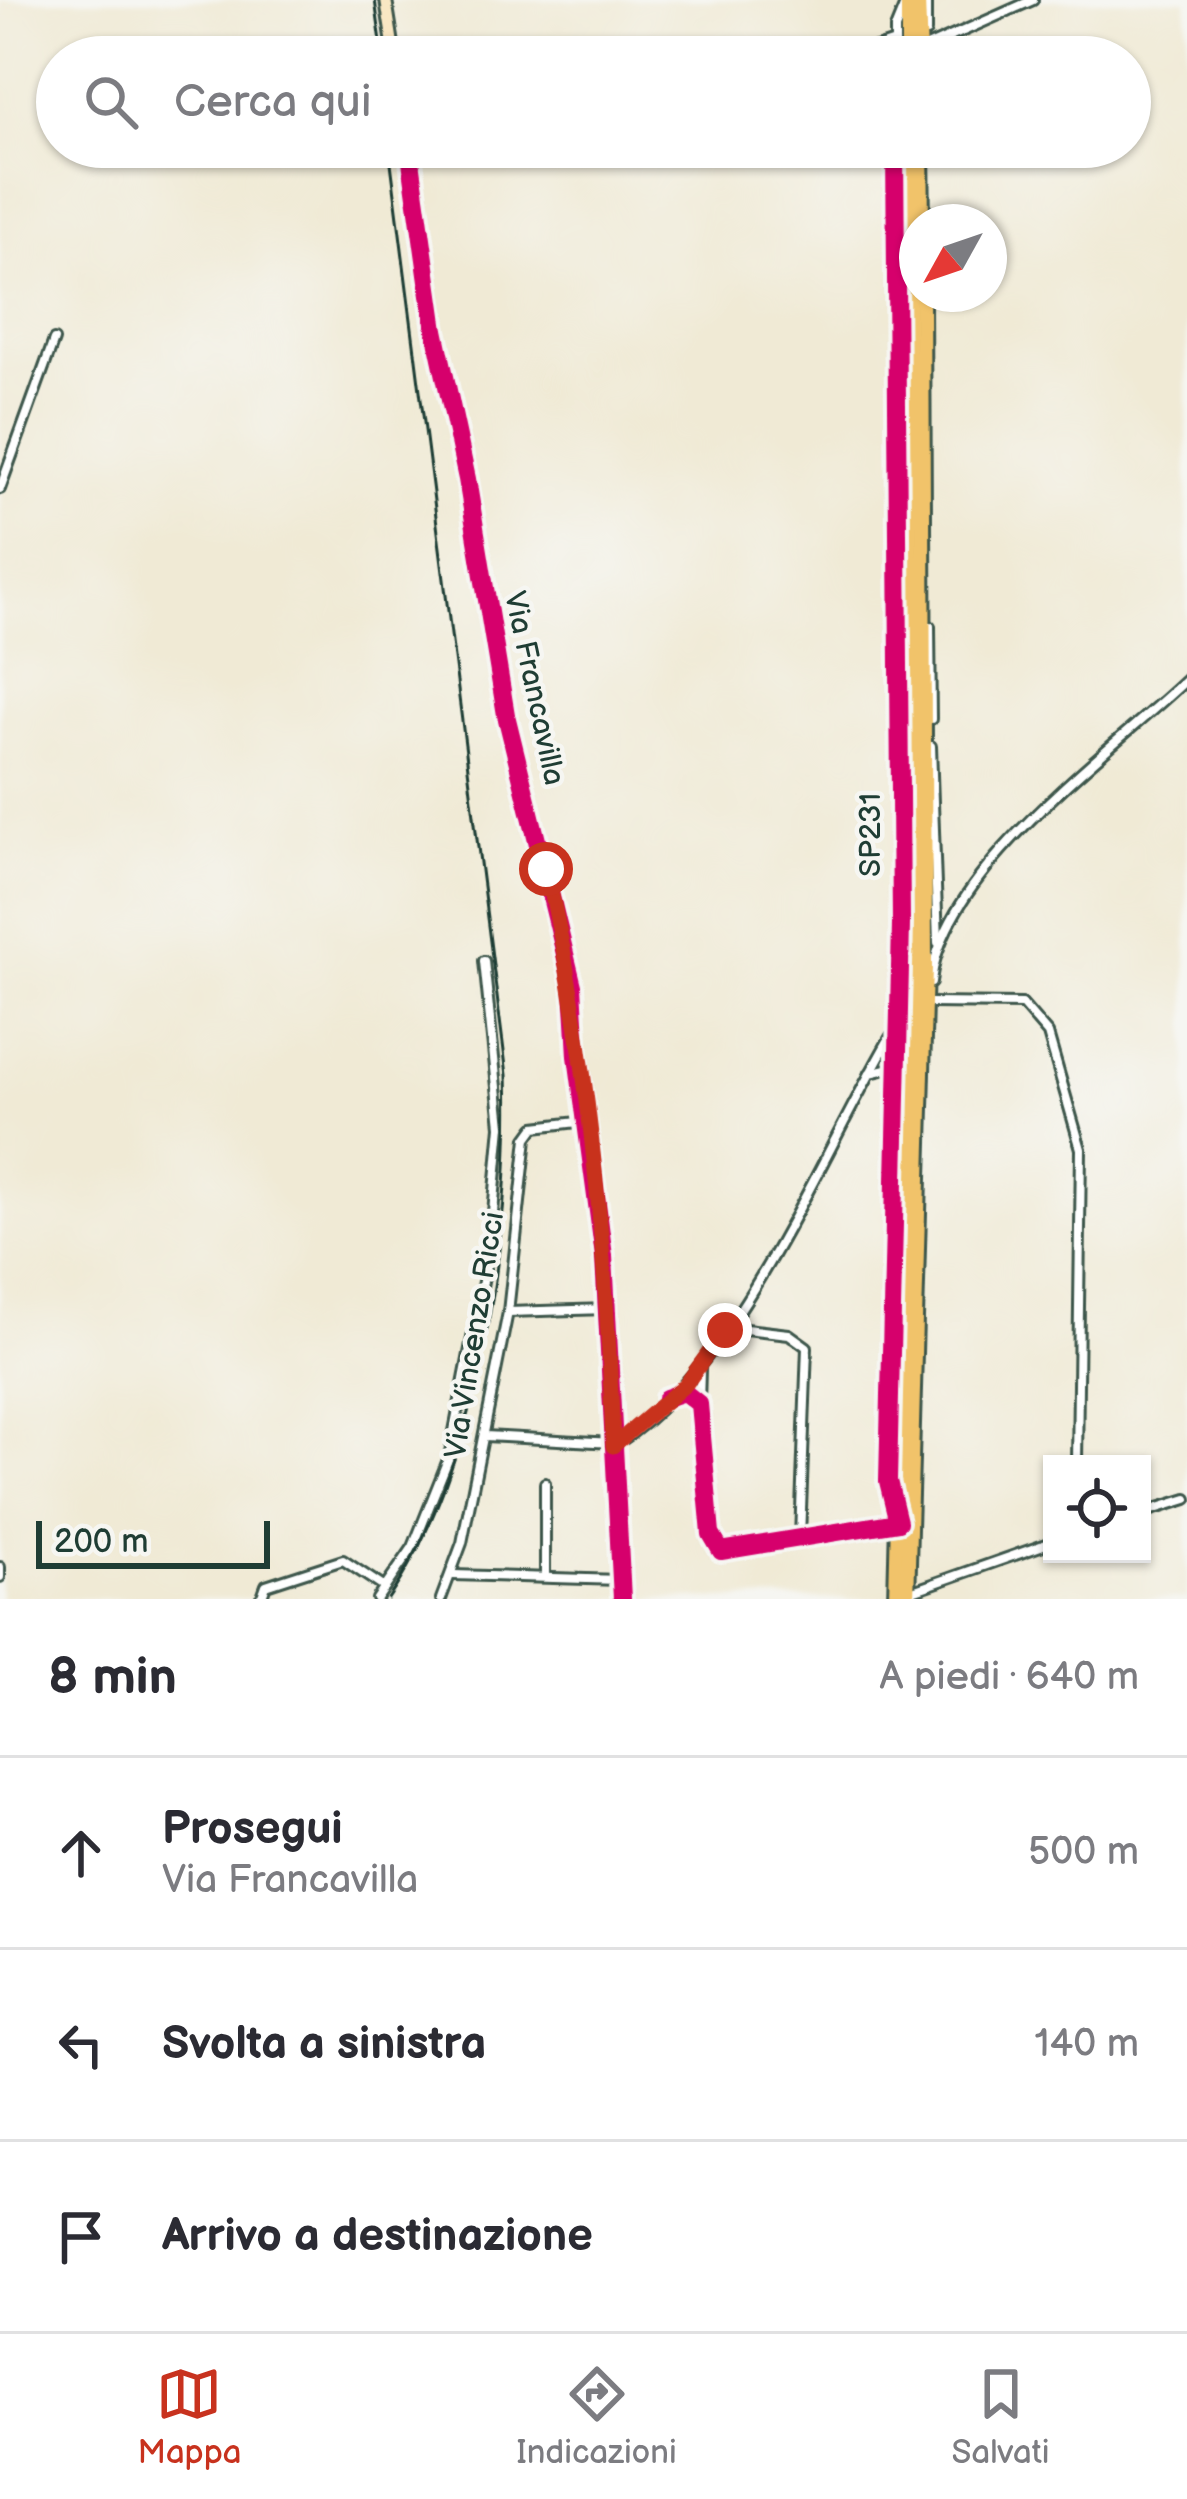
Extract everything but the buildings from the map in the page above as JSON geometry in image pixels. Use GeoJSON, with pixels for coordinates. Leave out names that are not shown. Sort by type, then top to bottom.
{"type":"FeatureCollection","features":[{"type":"Feature","properties":{"kind":"highway"},"geometry":{"type":"LineString","coordinates":[[908,0],[908,36]]}},
{"type":"Feature","properties":{"kind":"highway"},"geometry":{"type":"LineString","coordinates":[[922,0],[923,36]]}},
{"type":"Feature","properties":{"kind":"highway","name":"SP231"},"geometry":{"type":"LineString","coordinates":[[900,1597],[912,986],[908,168]]}},
{"type":"Feature","properties":{"kind":"highway"},"geometry":{"type":"LineString","coordinates":[[924,168],[925,204]]}},
{"type":"Feature","properties":{"kind":"highway","name":"SP231"},"geometry":{"type":"LineString","coordinates":[[900,1597],[923,1059],[925,312]]}},
{"type":"Feature","properties":{"kind":"street"},"geometry":{"type":"LineString","coordinates":[[386,0],[392,36]]}},
{"type":"Feature","properties":{"kind":"street"},"geometry":{"type":"LineString","coordinates":[[897,36],[908,0]]}},
{"type":"Feature","properties":{"kind":"street"},"geometry":{"type":"LineString","coordinates":[[960,36],[1033,0]]}},
{"type":"Feature","properties":{"kind":"street","name":"Via Francavilla"},"geometry":{"type":"LineString","coordinates":[[412,168],[435,329],[467,479],[506,715],[573,986],[607,1309],[622,1599]]}},
{"type":"Feature","properties":{"kind":"street","name":"SP231"},"geometry":{"type":"LineString","coordinates":[[895,168],[898,1081],[888,1481],[898,1522]]}},
{"type":"Feature","properties":{"kind":"street"},"geometry":{"type":"LineString","coordinates":[[923,1059],[938,942],[932,890],[925,312]]}},
{"type":"Feature","properties":{"kind":"street"},"geometry":{"type":"LineString","coordinates":[[0,489],[54,340]]}},
{"type":"Feature","properties":{"kind":"street"},"geometry":{"type":"LineString","coordinates":[[938,942],[1018,833],[1187,679]]}},
{"type":"Feature","properties":{"kind":"street"},"geometry":{"type":"LineString","coordinates":[[377,1599],[426,1520],[449,1457],[490,1245],[501,1126],[484,961]]}},
{"type":"Feature","properties":{"kind":"street"},"geometry":{"type":"LineString","coordinates":[[929,1003],[1022,1004],[1048,1034],[1081,1149],[1077,1455]]}},
{"type":"Feature","properties":{"kind":"street"},"geometry":{"type":"LineString","coordinates":[[484,1436],[613,1445],[686,1384],[728,1327],[898,1025]]}},
{"type":"Feature","properties":{"kind":"street"},"geometry":{"type":"LineString","coordinates":[[869,1074],[886,1069],[898,1081]]}},
{"type":"Feature","properties":{"kind":"street","name":"Via Vincenzo Ricci"},"geometry":{"type":"LineString","coordinates":[[441,1599],[453,1575],[508,1312],[530,1131],[586,1121]]}},
{"type":"Feature","properties":{"kind":"street"},"geometry":{"type":"LineString","coordinates":[[508,1312],[607,1309]]}},
{"type":"Feature","properties":{"kind":"street"},"geometry":{"type":"LineString","coordinates":[[728,1327],[789,1334],[807,1347],[800,1537]]}},
{"type":"Feature","properties":{"kind":"street"},"geometry":{"type":"LineString","coordinates":[[703,1360],[697,1381],[711,1534],[717,1548],[731,1551],[898,1522]]}},
{"type":"Feature","properties":{"kind":"street"},"geometry":{"type":"LineString","coordinates":[[666,1398],[684,1392],[699,1404]]}},
{"type":"Feature","properties":{"kind":"street"},"geometry":{"type":"LineString","coordinates":[[545,1483],[545,1577]]}},
{"type":"Feature","properties":{"kind":"street"},"geometry":{"type":"LineString","coordinates":[[1151,1510],[1187,1499]]}},
{"type":"Feature","properties":{"kind":"street"},"geometry":{"type":"LineString","coordinates":[[900,1597],[1043,1545]]}},
{"type":"Feature","properties":{"kind":"street"},"geometry":{"type":"LineString","coordinates":[[261,1599],[266,1585],[344,1559],[386,1589]]}},
{"type":"Feature","properties":{"kind":"street"},"geometry":{"type":"LineString","coordinates":[[0,1567],[0,1577]]}},
{"type":"Feature","properties":{"kind":"street"},"geometry":{"type":"LineString","coordinates":[[453,1575],[620,1580]]}},
{"type":"Feature","properties":{"kind":"railway"},"geometry":{"type":"LineString","coordinates":[[375,0],[380,36]]}},
{"type":"Feature","properties":{"kind":"railway"},"geometry":{"type":"LineString","coordinates":[[388,1599],[419,1546],[467,1417],[496,1275],[507,1137],[507,1075],[392,168]]}},
{"type":"Feature","properties":{"kind":"cycle path"},"geometry":{"type":"LineString","coordinates":[[412,168],[435,330],[467,479],[506,715],[573,986],[577,1056],[604,1256],[622,1599]]}},
{"type":"Feature","properties":{"kind":"cycle path"},"geometry":{"type":"LineString","coordinates":[[666,1398],[684,1392],[699,1404],[711,1534],[721,1551],[898,1522],[888,1481],[901,924],[895,168]]}},
{"type":"Feature","properties":{"kind":"route"},"geometry":{"type":"LineString","coordinates":[[546,869],[573,986],[577,1056],[604,1256],[613,1446],[686,1384],[725,1330]]}}]}
